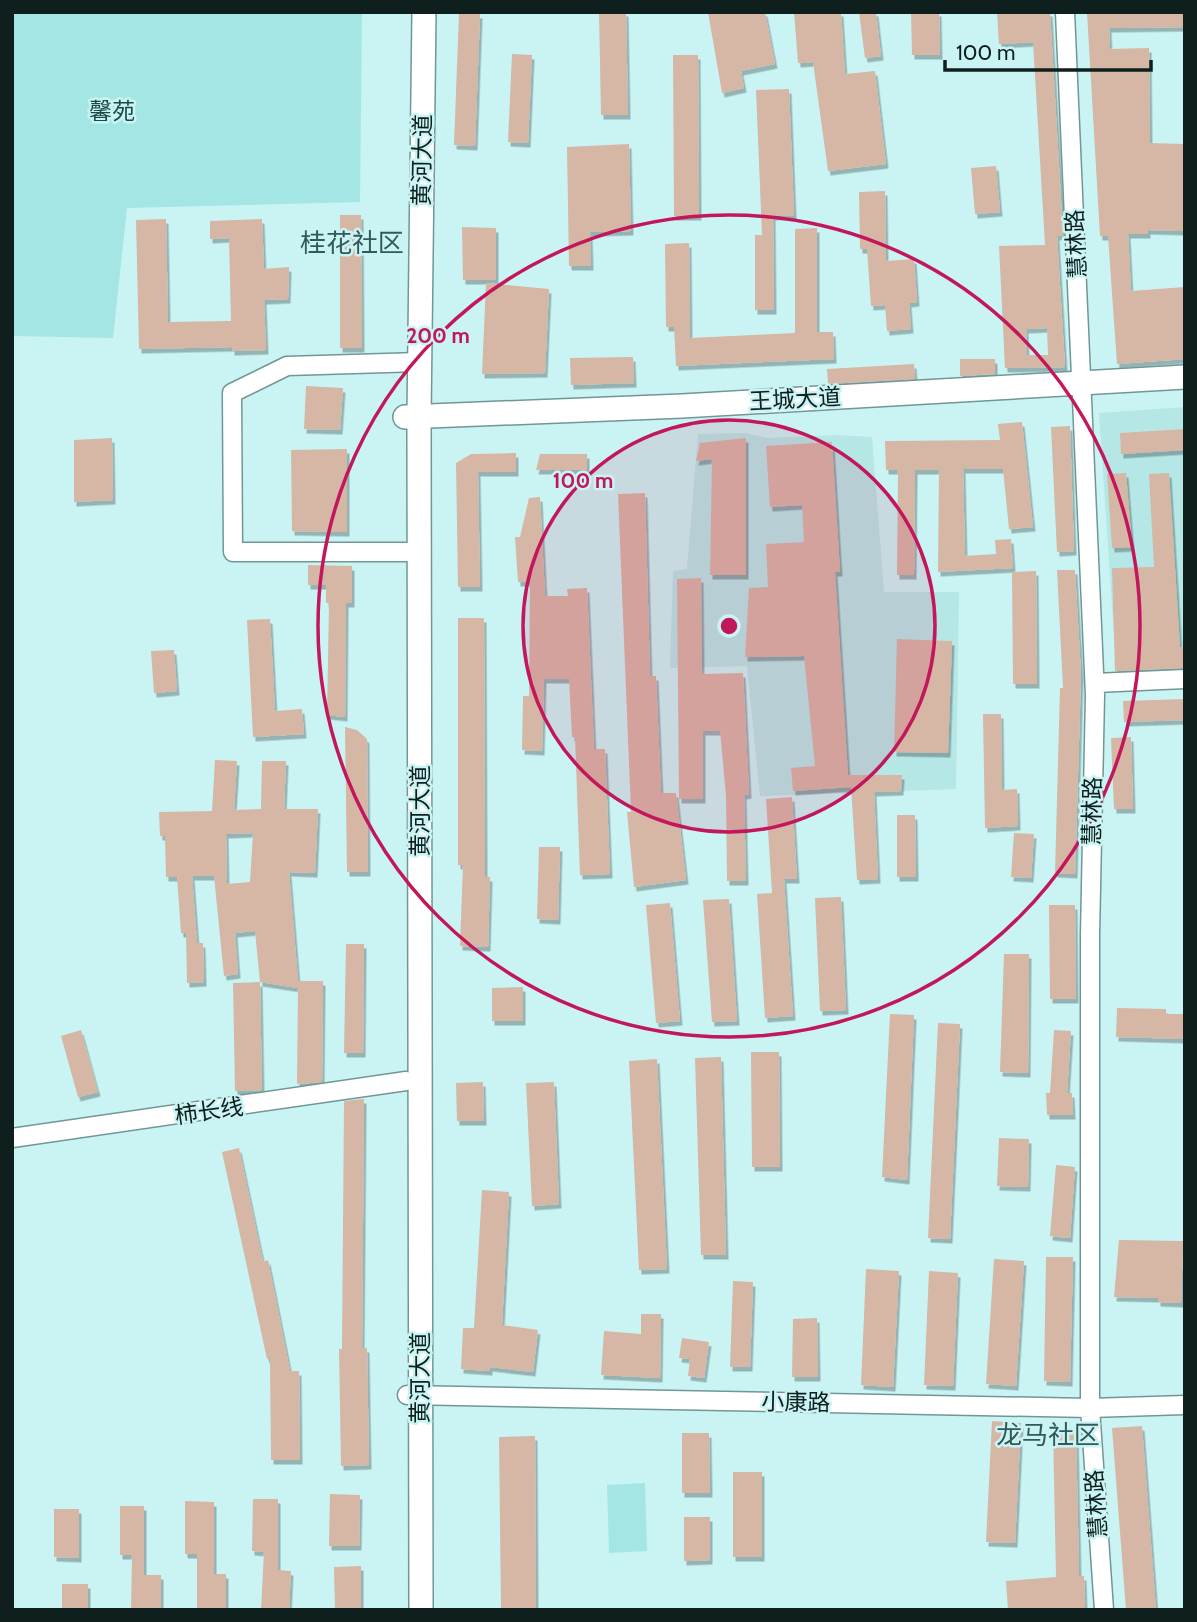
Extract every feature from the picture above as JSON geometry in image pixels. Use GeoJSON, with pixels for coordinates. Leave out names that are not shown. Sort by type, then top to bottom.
{"type":"FeatureCollection","features":[{"type":"Feature","properties":{"kind":"main road","name":"黄河大道"},"geometry":{"type":"LineString","coordinates":[[409,12],[421,1610]]}},
{"type":"Feature","properties":{"kind":"main road","name":"黄河大道"},"geometry":{"type":"LineString","coordinates":[[412,362],[425,12]]}},
{"type":"Feature","properties":{"kind":"main road","name":"王城大道"},"geometry":{"type":"LineString","coordinates":[[1082,388],[1185,377]]}},
{"type":"Feature","properties":{"kind":"main road","name":"王城大道"},"geometry":{"type":"LineString","coordinates":[[412,424],[1082,388],[1185,387]]}},
{"type":"Feature","properties":{"kind":"main road","name":"黄河大道"},"geometry":{"type":"LineString","coordinates":[[407,1610],[406,1081],[412,553]]}},
{"type":"Feature","properties":{"kind":"street","name":"慧林路"},"geometry":{"type":"LineString","coordinates":[[1065,12],[1094,683],[1090,934],[1090,1408],[1104,1610]]}},
{"type":"Feature","properties":{"kind":"street"},"geometry":{"type":"LineString","coordinates":[[412,362],[286,366],[232,393],[233,552],[412,553]]}},
{"type":"Feature","properties":{"kind":"street"},"geometry":{"type":"LineString","coordinates":[[1094,683],[1185,679]]}},
{"type":"Feature","properties":{"kind":"street","name":"柿长线"},"geometry":{"type":"LineString","coordinates":[[12,1138],[406,1081]]}},
{"type":"Feature","properties":{"kind":"street","name":"小康路"},"geometry":{"type":"LineString","coordinates":[[407,1395],[1090,1408],[1185,1405]]}},
{"type":"Feature","properties":{"kind":"shaded area"},"geometry":{"type":"Polygon","coordinates":[[[1185,407],[1185,647],[1115,651],[1099,413],[1185,407]]]}},
{"type":"Feature","properties":{"kind":"shaded area"},"geometry":{"type":"Polygon","coordinates":[[[745,433],[768,438],[837,435],[872,437],[884,592],[959,592],[956,789],[760,796],[747,666],[670,668],[673,571],[687,569],[698,434],[745,433]]]}},
{"type":"Feature","properties":{"kind":"green space","name":"馨苑"},"geometry":{"type":"Polygon","coordinates":[[[12,12],[362,12],[360,202],[127,208],[113,338],[12,336],[12,12]]]}},
{"type":"Feature","properties":{"kind":"green space"},"geometry":{"type":"Polygon","coordinates":[[[645,1483],[647,1551],[609,1553],[607,1485],[645,1483]]]}},
{"type":"Feature","properties":{"kind":"building"},"geometry":{"type":"Polygon","coordinates":[[[599,12],[626,12],[628,115],[601,115],[599,12]]]}},
{"type":"Feature","properties":{"kind":"building"},"geometry":{"type":"Polygon","coordinates":[[[708,12],[765,12],[775,64],[741,71],[744,88],[722,93],[708,12]]]}},
{"type":"Feature","properties":{"kind":"building"},"geometry":{"type":"Polygon","coordinates":[[[794,12],[841,12],[845,74],[875,71],[886,164],[828,171],[813,62],[798,63],[794,12]]]}},
{"type":"Feature","properties":{"kind":"building"},"geometry":{"type":"Polygon","coordinates":[[[859,12],[876,12],[881,56],[865,58],[859,12]]]}},
{"type":"Feature","properties":{"kind":"building"},"geometry":{"type":"Polygon","coordinates":[[[911,12],[939,12],[940,55],[912,55],[911,12]]]}},
{"type":"Feature","properties":{"kind":"building"},"geometry":{"type":"Polygon","coordinates":[[[997,12],[1050,12],[1063,235],[1057,236],[1065,367],[1005,368],[999,246],[1045,245],[1033,42],[999,44],[997,12]],[[1047,328],[1026,329],[1027,355],[1048,355],[1047,328]]]}},
{"type":"Feature","properties":{"kind":"building"},"geometry":{"type":"Polygon","coordinates":[[[1087,12],[1185,12],[1185,27],[1109,28],[1110,49],[1149,48],[1150,143],[1185,144],[1185,231],[1148,230],[1148,234],[1128,234],[1131,291],[1185,287],[1185,359],[1117,364],[1108,236],[1100,236],[1087,12]]]}},
{"type":"Feature","properties":{"kind":"building"},"geometry":{"type":"Polygon","coordinates":[[[459,13],[480,14],[475,146],[454,145],[459,13]]]}},
{"type":"Feature","properties":{"kind":"building"},"geometry":{"type":"Polygon","coordinates":[[[512,54],[532,55],[528,143],[508,142],[512,54]]]}},
{"type":"Feature","properties":{"kind":"building"},"geometry":{"type":"Polygon","coordinates":[[[673,55],[698,55],[699,216],[674,216],[673,55]]]}},
{"type":"Feature","properties":{"kind":"building"},"geometry":{"type":"Polygon","coordinates":[[[789,89],[794,215],[773,216],[774,310],[755,310],[755,235],[762,235],[756,90],[789,89]]]}},
{"type":"Feature","properties":{"kind":"building"},"geometry":{"type":"Polygon","coordinates":[[[629,144],[631,231],[590,232],[591,266],[569,266],[567,147],[629,144]]]}},
{"type":"Feature","properties":{"kind":"building"},"geometry":{"type":"Polygon","coordinates":[[[996,166],[1000,212],[975,214],[971,168],[996,166]]]}},
{"type":"Feature","properties":{"kind":"building"},"geometry":{"type":"Polygon","coordinates":[[[885,191],[886,261],[914,259],[917,302],[909,303],[911,329],[887,331],[885,305],[871,306],[867,249],[860,249],[859,192],[885,191]]]}},
{"type":"Feature","properties":{"kind":"building"},"geometry":{"type":"Polygon","coordinates":[[[340,215],[361,215],[362,348],[340,348],[340,215]]]}},
{"type":"Feature","properties":{"kind":"building"},"geometry":{"type":"Polygon","coordinates":[[[166,219],[168,322],[231,321],[229,238],[210,239],[210,221],[262,219],[264,269],[289,267],[288,299],[264,300],[266,350],[232,351],[232,347],[139,349],[136,220],[166,219]]]}},
{"type":"Feature","properties":{"kind":"building"},"geometry":{"type":"Polygon","coordinates":[[[462,227],[496,228],[496,280],[463,280],[462,227]]]}},
{"type":"Feature","properties":{"kind":"building"},"geometry":{"type":"Polygon","coordinates":[[[817,228],[817,332],[833,332],[834,359],[676,366],[674,327],[666,327],[665,244],[689,243],[690,338],[795,333],[795,229],[817,228]]]}},
{"type":"Feature","properties":{"kind":"building"},"geometry":{"type":"Polygon","coordinates":[[[486,283],[549,289],[545,373],[482,374],[486,283]]]}},
{"type":"Feature","properties":{"kind":"building"},"geometry":{"type":"Polygon","coordinates":[[[633,357],[634,383],[571,385],[570,358],[633,357]]]}},
{"type":"Feature","properties":{"kind":"building"},"geometry":{"type":"Polygon","coordinates":[[[960,359],[995,359],[995,374],[960,376],[960,359]]]}},
{"type":"Feature","properties":{"kind":"building"},"geometry":{"type":"Polygon","coordinates":[[[914,364],[915,379],[828,384],[827,369],[914,364]]]}},
{"type":"Feature","properties":{"kind":"building"},"geometry":{"type":"Polygon","coordinates":[[[306,386],[343,388],[340,430],[304,429],[306,386]]]}},
{"type":"Feature","properties":{"kind":"building"},"geometry":{"type":"Polygon","coordinates":[[[1022,422],[1033,527],[1009,529],[1003,469],[963,469],[965,556],[996,554],[995,540],[1011,539],[1013,568],[938,572],[939,470],[915,470],[914,575],[897,575],[898,470],[886,470],[885,441],[1000,440],[998,424],[1022,422]]]}},
{"type":"Feature","properties":{"kind":"building"},"geometry":{"type":"Polygon","coordinates":[[[1070,426],[1074,551],[1057,552],[1051,427],[1070,426]]]}},
{"type":"Feature","properties":{"kind":"building"},"geometry":{"type":"Polygon","coordinates":[[[1185,429],[1185,450],[1121,454],[1120,433],[1185,429]]]}},
{"type":"Feature","properties":{"kind":"building"},"geometry":{"type":"Polygon","coordinates":[[[112,438],[113,500],[74,502],[74,440],[112,438]]]}},
{"type":"Feature","properties":{"kind":"building"},"geometry":{"type":"Polygon","coordinates":[[[746,438],[746,575],[710,575],[712,459],[696,461],[700,443],[746,438]]]}},
{"type":"Feature","properties":{"kind":"building"},"geometry":{"type":"Polygon","coordinates":[[[832,442],[840,572],[835,572],[848,775],[902,775],[901,791],[874,792],[878,879],[857,880],[851,787],[793,791],[791,768],[815,766],[804,656],[745,657],[749,588],[768,587],[766,544],[804,542],[802,505],[770,507],[766,446],[832,442]]]}},
{"type":"Feature","properties":{"kind":"building"},"geometry":{"type":"Polygon","coordinates":[[[347,449],[347,532],[292,531],[291,450],[347,449]]]}},
{"type":"Feature","properties":{"kind":"building"},"geometry":{"type":"Polygon","coordinates":[[[516,453],[516,472],[478,472],[480,587],[458,587],[456,463],[471,454],[516,453]]]}},
{"type":"Feature","properties":{"kind":"building"},"geometry":{"type":"Polygon","coordinates":[[[540,454],[587,454],[587,470],[536,470],[540,454]]]}},
{"type":"Feature","properties":{"kind":"building"},"geometry":{"type":"Polygon","coordinates":[[[1126,473],[1132,547],[1112,548],[1107,474],[1126,473]]]}},
{"type":"Feature","properties":{"kind":"building"},"geometry":{"type":"Polygon","coordinates":[[[1169,473],[1180,648],[1185,647],[1185,668],[1115,671],[1112,568],[1154,567],[1149,474],[1169,473]]]}},
{"type":"Feature","properties":{"kind":"building"},"geometry":{"type":"Polygon","coordinates":[[[645,493],[650,676],[656,676],[661,793],[676,793],[686,880],[634,887],[627,812],[631,812],[618,494],[645,493]]]}},
{"type":"Feature","properties":{"kind":"building"},"geometry":{"type":"Polygon","coordinates":[[[540,497],[545,596],[568,596],[567,589],[587,588],[594,749],[605,749],[610,874],[580,875],[575,737],[572,737],[569,679],[544,679],[542,751],[522,750],[523,696],[529,696],[530,582],[518,582],[515,537],[520,537],[529,498],[540,497]]]}},
{"type":"Feature","properties":{"kind":"building"},"geometry":{"type":"Polygon","coordinates":[[[308,565],[352,566],[352,603],[346,603],[345,717],[327,715],[329,603],[326,603],[326,585],[308,585],[308,565]]]}},
{"type":"Feature","properties":{"kind":"building"},"geometry":{"type":"Polygon","coordinates":[[[1057,570],[1075,570],[1081,675],[1075,874],[1055,873],[1060,688],[1063,688],[1057,570]]]}},
{"type":"Feature","properties":{"kind":"building"},"geometry":{"type":"Polygon","coordinates":[[[1036,571],[1037,684],[1013,684],[1012,572],[1036,571]]]}},
{"type":"Feature","properties":{"kind":"building"},"geometry":{"type":"Polygon","coordinates":[[[701,578],[702,674],[743,673],[749,794],[744,795],[746,881],[727,881],[726,796],[720,731],[703,731],[703,799],[679,799],[677,579],[701,578]]]}},
{"type":"Feature","properties":{"kind":"building"},"geometry":{"type":"Polygon","coordinates":[[[458,618],[484,618],[485,877],[490,877],[488,947],[460,946],[463,865],[458,865],[458,618]]]}},
{"type":"Feature","properties":{"kind":"building"},"geometry":{"type":"Polygon","coordinates":[[[270,619],[275,711],[302,709],[304,734],[253,737],[247,620],[270,619]]]}},
{"type":"Feature","properties":{"kind":"building"},"geometry":{"type":"Polygon","coordinates":[[[897,639],[952,641],[948,753],[894,752],[897,639]]]}},
{"type":"Feature","properties":{"kind":"building"},"geometry":{"type":"Polygon","coordinates":[[[174,650],[177,691],[154,693],[151,651],[174,650]]]}},
{"type":"Feature","properties":{"kind":"building"},"geometry":{"type":"Polygon","coordinates":[[[1185,699],[1185,720],[1124,722],[1123,701],[1185,699]]]}},
{"type":"Feature","properties":{"kind":"building"},"geometry":{"type":"Polygon","coordinates":[[[983,714],[1001,714],[1002,790],[1017,789],[1018,826],[985,828],[983,714]]]}},
{"type":"Feature","properties":{"kind":"building"},"geometry":{"type":"Polygon","coordinates":[[[345,727],[357,730],[367,739],[368,872],[347,872],[345,727]]]}},
{"type":"Feature","properties":{"kind":"building"},"geometry":{"type":"Polygon","coordinates":[[[1131,737],[1133,809],[1114,809],[1111,738],[1131,737]]]}},
{"type":"Feature","properties":{"kind":"building"},"geometry":{"type":"Polygon","coordinates":[[[215,760],[237,761],[234,810],[261,809],[262,761],[286,761],[284,809],[318,809],[315,873],[289,872],[298,981],[323,981],[322,1082],[297,1084],[298,988],[260,982],[255,931],[235,933],[238,974],[224,976],[214,876],[192,876],[197,943],[203,943],[204,982],[187,983],[186,933],[181,933],[177,877],[166,877],[165,836],[160,836],[159,812],[212,811],[215,760]],[[253,833],[226,834],[227,884],[250,882],[253,833]]]}},
{"type":"Feature","properties":{"kind":"building"},"geometry":{"type":"Polygon","coordinates":[[[792,797],[797,879],[784,879],[793,1016],[765,1018],[757,894],[772,893],[766,799],[792,797]]]}},
{"type":"Feature","properties":{"kind":"building"},"geometry":{"type":"Polygon","coordinates":[[[897,815],[915,815],[916,877],[897,877],[897,815]]]}},
{"type":"Feature","properties":{"kind":"building"},"geometry":{"type":"Polygon","coordinates":[[[1014,833],[1034,834],[1031,878],[1011,877],[1014,833]]]}},
{"type":"Feature","properties":{"kind":"building"},"geometry":{"type":"Polygon","coordinates":[[[539,847],[560,847],[558,920],[537,919],[539,847]]]}},
{"type":"Feature","properties":{"kind":"building"},"geometry":{"type":"Polygon","coordinates":[[[841,897],[846,1010],[820,1011],[815,898],[841,897]]]}},
{"type":"Feature","properties":{"kind":"building"},"geometry":{"type":"Polygon","coordinates":[[[729,899],[737,1021],[712,1022],[703,900],[729,899]]]}},
{"type":"Feature","properties":{"kind":"building"},"geometry":{"type":"Polygon","coordinates":[[[670,903],[680,1021],[656,1023],[646,905],[670,903]]]}},
{"type":"Feature","properties":{"kind":"building"},"geometry":{"type":"Polygon","coordinates":[[[1049,905],[1075,905],[1076,999],[1050,999],[1049,905]]]}},
{"type":"Feature","properties":{"kind":"building"},"geometry":{"type":"Polygon","coordinates":[[[346,944],[364,944],[363,1053],[344,1053],[346,944]]]}},
{"type":"Feature","properties":{"kind":"building"},"geometry":{"type":"Polygon","coordinates":[[[1004,954],[1029,954],[1028,1073],[1000,1072],[1004,954]]]}},
{"type":"Feature","properties":{"kind":"building"},"geometry":{"type":"Polygon","coordinates":[[[260,982],[262,1090],[235,1091],[233,983],[260,982]]]}},
{"type":"Feature","properties":{"kind":"building"},"geometry":{"type":"Polygon","coordinates":[[[523,987],[523,1021],[492,1021],[492,988],[523,987]]]}},
{"type":"Feature","properties":{"kind":"building"},"geometry":{"type":"Polygon","coordinates":[[[1117,1008],[1166,1009],[1166,1014],[1185,1014],[1185,1039],[1116,1037],[1117,1008]]]}},
{"type":"Feature","properties":{"kind":"building"},"geometry":{"type":"Polygon","coordinates":[[[890,1014],[914,1015],[907,1180],[882,1177],[890,1014]]]}},
{"type":"Feature","properties":{"kind":"building"},"geometry":{"type":"Polygon","coordinates":[[[938,1023],[960,1024],[950,1239],[928,1238],[938,1023]]]}},
{"type":"Feature","properties":{"kind":"building"},"geometry":{"type":"Polygon","coordinates":[[[81,1030],[98,1092],[78,1097],[61,1036],[81,1030]]]}},
{"type":"Feature","properties":{"kind":"building"},"geometry":{"type":"Polygon","coordinates":[[[1054,1030],[1071,1031],[1067,1093],[1072,1093],[1073,1115],[1047,1115],[1046,1093],[1050,1093],[1054,1030]]]}},
{"type":"Feature","properties":{"kind":"building"},"geometry":{"type":"Polygon","coordinates":[[[751,1052],[779,1052],[780,1167],[752,1167],[751,1052]]]}},
{"type":"Feature","properties":{"kind":"building"},"geometry":{"type":"Polygon","coordinates":[[[721,1057],[726,1255],[701,1255],[695,1058],[721,1057]]]}},
{"type":"Feature","properties":{"kind":"building"},"geometry":{"type":"Polygon","coordinates":[[[657,1059],[667,1269],[639,1270],[629,1061],[657,1059]]]}},
{"type":"Feature","properties":{"kind":"building"},"geometry":{"type":"Polygon","coordinates":[[[483,1082],[484,1121],[457,1121],[456,1083],[483,1082]]]}},
{"type":"Feature","properties":{"kind":"building"},"geometry":{"type":"Polygon","coordinates":[[[554,1082],[559,1204],[532,1206],[526,1083],[554,1082]]]}},
{"type":"Feature","properties":{"kind":"building"},"geometry":{"type":"Polygon","coordinates":[[[364,1099],[362,1348],[367,1348],[369,1465],[341,1466],[339,1349],[342,1349],[344,1101],[364,1099]]]}},
{"type":"Feature","properties":{"kind":"building"},"geometry":{"type":"Polygon","coordinates":[[[999,1138],[1029,1139],[1028,1187],[997,1186],[999,1138]]]}},
{"type":"Feature","properties":{"kind":"building"},"geometry":{"type":"Polygon","coordinates":[[[239,1148],[263,1262],[268,1260],[290,1371],[299,1371],[300,1460],[271,1460],[270,1359],[267,1359],[222,1152],[239,1148]]]}},
{"type":"Feature","properties":{"kind":"building"},"geometry":{"type":"Polygon","coordinates":[[[1056,1165],[1075,1167],[1070,1238],[1050,1236],[1056,1165]]]}},
{"type":"Feature","properties":{"kind":"building"},"geometry":{"type":"Polygon","coordinates":[[[482,1190],[509,1192],[502,1325],[538,1330],[533,1372],[490,1367],[490,1371],[461,1369],[463,1328],[474,1328],[482,1190]]]}},
{"type":"Feature","properties":{"kind":"building"},"geometry":{"type":"Polygon","coordinates":[[[1119,1240],[1183,1241],[1181,1303],[1158,1302],[1158,1298],[1114,1297],[1119,1240]]]}},
{"type":"Feature","properties":{"kind":"building"},"geometry":{"type":"Polygon","coordinates":[[[1046,1257],[1073,1257],[1070,1382],[1044,1381],[1046,1257]]]}},
{"type":"Feature","properties":{"kind":"building"},"geometry":{"type":"Polygon","coordinates":[[[994,1259],[1024,1261],[1016,1386],[986,1384],[994,1259]]]}},
{"type":"Feature","properties":{"kind":"building"},"geometry":{"type":"Polygon","coordinates":[[[866,1269],[899,1271],[893,1387],[861,1385],[866,1269]]]}},
{"type":"Feature","properties":{"kind":"building"},"geometry":{"type":"Polygon","coordinates":[[[929,1271],[958,1273],[953,1386],[924,1385],[929,1271]]]}},
{"type":"Feature","properties":{"kind":"building"},"geometry":{"type":"Polygon","coordinates":[[[733,1281],[753,1282],[750,1367],[730,1367],[733,1281]]]}},
{"type":"Feature","properties":{"kind":"building"},"geometry":{"type":"Polygon","coordinates":[[[641,1314],[661,1314],[660,1378],[601,1375],[604,1331],[641,1334],[641,1314]]]}},
{"type":"Feature","properties":{"kind":"building"},"geometry":{"type":"Polygon","coordinates":[[[817,1318],[818,1377],[792,1377],[793,1319],[817,1318]]]}},
{"type":"Feature","properties":{"kind":"building"},"geometry":{"type":"Polygon","coordinates":[[[682,1338],[709,1342],[704,1378],[688,1376],[690,1359],[679,1358],[682,1338]]]}},
{"type":"Feature","properties":{"kind":"building"},"geometry":{"type":"Polygon","coordinates":[[[992,1421],[1021,1423],[1015,1543],[986,1542],[992,1421]]]}},
{"type":"Feature","properties":{"kind":"building"},"geometry":{"type":"Polygon","coordinates":[[[1142,1426],[1156,1610],[1126,1610],[1112,1428],[1142,1426]]]}},
{"type":"Feature","properties":{"kind":"building"},"geometry":{"type":"Polygon","coordinates":[[[1076,1429],[1079,1576],[1084,1576],[1085,1610],[1008,1610],[1006,1581],[1056,1577],[1053,1430],[1076,1429]]]}},
{"type":"Feature","properties":{"kind":"building"},"geometry":{"type":"Polygon","coordinates":[[[682,1433],[709,1433],[710,1493],[682,1493],[682,1433]]]}},
{"type":"Feature","properties":{"kind":"building"},"geometry":{"type":"Polygon","coordinates":[[[535,1436],[536,1610],[501,1610],[499,1437],[535,1436]]]}},
{"type":"Feature","properties":{"kind":"building"},"geometry":{"type":"Polygon","coordinates":[[[733,1472],[762,1472],[762,1557],[733,1557],[733,1472]]]}},
{"type":"Feature","properties":{"kind":"building"},"geometry":{"type":"Polygon","coordinates":[[[330,1494],[360,1495],[359,1546],[329,1546],[330,1494]]]}},
{"type":"Feature","properties":{"kind":"building"},"geometry":{"type":"Polygon","coordinates":[[[253,1499],[278,1499],[278,1570],[291,1571],[289,1610],[261,1610],[264,1552],[252,1551],[253,1499]]]}},
{"type":"Feature","properties":{"kind":"building"},"geometry":{"type":"Polygon","coordinates":[[[185,1501],[214,1502],[214,1574],[226,1574],[226,1610],[197,1610],[197,1554],[185,1554],[185,1501]]]}},
{"type":"Feature","properties":{"kind":"building"},"geometry":{"type":"Polygon","coordinates":[[[120,1506],[144,1506],[144,1575],[161,1575],[161,1610],[131,1610],[132,1555],[120,1555],[120,1506]]]}},
{"type":"Feature","properties":{"kind":"building"},"geometry":{"type":"Polygon","coordinates":[[[54,1509],[79,1509],[79,1558],[54,1557],[54,1509]]]}},
{"type":"Feature","properties":{"kind":"building"},"geometry":{"type":"Polygon","coordinates":[[[684,1517],[710,1517],[710,1560],[684,1561],[684,1517]]]}},
{"type":"Feature","properties":{"kind":"building"},"geometry":{"type":"Polygon","coordinates":[[[361,1566],[361,1610],[335,1610],[334,1567],[361,1566]]]}},
{"type":"Feature","properties":{"kind":"building"},"geometry":{"type":"Polygon","coordinates":[[[62,1584],[88,1584],[88,1610],[62,1610],[62,1584]]]}},
{"type":"Feature","properties":{"kind":"district","name":"桂花社区"},"geometry":{"type":"Point","coordinates":[352,243]}},
{"type":"Feature","properties":{"kind":"district","name":"龙马社区"},"geometry":{"type":"Point","coordinates":[1048,1435]}}]}
